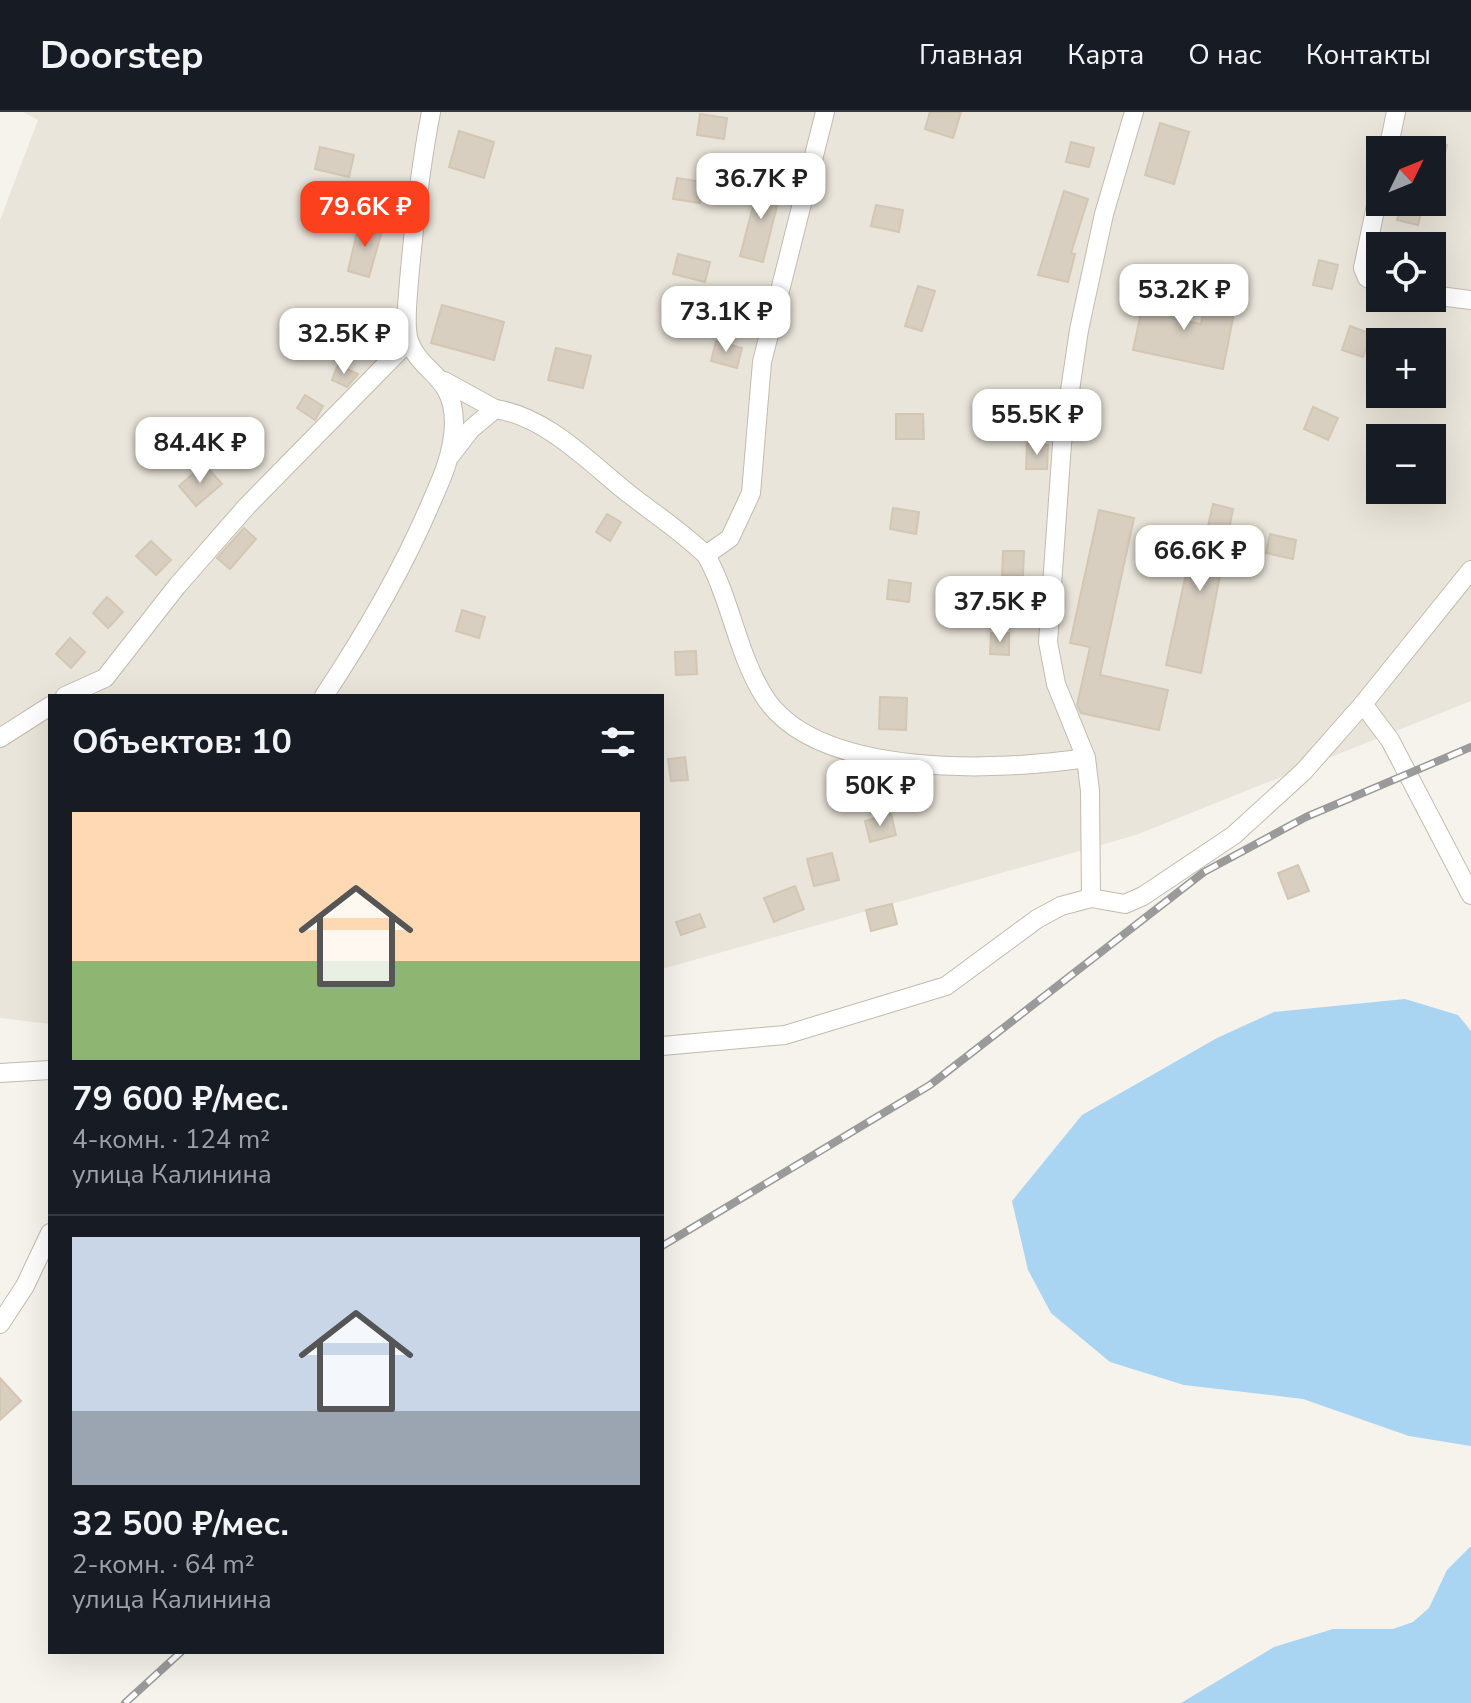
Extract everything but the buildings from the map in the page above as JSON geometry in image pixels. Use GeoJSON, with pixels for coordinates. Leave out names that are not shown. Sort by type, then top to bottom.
{"type":"FeatureCollection","features":[{"type":"Feature","properties":{"kind":"street"},"geometry":{"type":"LineString","coordinates":[[431,112],[417,189],[408,301],[409,341],[425,363],[444,381],[495,409],[531,420],[588,460],[706,555],[719,578],[755,679],[782,717],[840,747],[917,765],[1025,767],[1086,758]]}},
{"type":"Feature","properties":{"kind":"street"},"geometry":{"type":"LineString","coordinates":[[706,555],[730,538],[751,493],[762,362],[825,112]]}},
{"type":"Feature","properties":{"kind":"street"},"geometry":{"type":"LineString","coordinates":[[1091,898],[1090,791],[1086,758],[1056,684],[1048,642],[1062,444],[1079,330],[1104,214],[1134,112]]}},
{"type":"Feature","properties":{"kind":"street"},"geometry":{"type":"LineString","coordinates":[[1391,136],[1396,112]]}},
{"type":"Feature","properties":{"kind":"street"},"geometry":{"type":"LineString","coordinates":[[1366,254],[1363,268],[1366,276]]}},
{"type":"Feature","properties":{"kind":"street"},"geometry":{"type":"LineString","coordinates":[[1446,297],[1471,300]]}},
{"type":"Feature","properties":{"kind":"street"},"geometry":{"type":"LineString","coordinates":[[69,694],[105,678],[247,506],[409,341]]}},
{"type":"Feature","properties":{"kind":"street"},"geometry":{"type":"LineString","coordinates":[[444,381],[454,421],[451,455]]}},
{"type":"Feature","properties":{"kind":"street"},"geometry":{"type":"LineString","coordinates":[[325,694],[375,618],[406,561],[451,455],[471,429],[495,409]]}},
{"type":"Feature","properties":{"kind":"street"},"geometry":{"type":"LineString","coordinates":[[664,1046],[785,1035],[946,986],[1037,919],[1061,906],[1091,898],[1125,904],[1234,835],[1304,771],[1363,704],[1471,570]]}},
{"type":"Feature","properties":{"kind":"street"},"geometry":{"type":"LineString","coordinates":[[1363,704],[1390,740],[1471,895]]}},
{"type":"Feature","properties":{"kind":"street"},"geometry":{"type":"LineString","coordinates":[[0,738],[48,707]]}},
{"type":"Feature","properties":{"kind":"street"},"geometry":{"type":"LineString","coordinates":[[0,1073],[48,1070]]}},
{"type":"Feature","properties":{"kind":"street"},"geometry":{"type":"LineString","coordinates":[[0,1324],[25,1286],[48,1237]]}},
{"type":"Feature","properties":{"kind":"shaded area"},"geometry":{"type":"Polygon","coordinates":[[[23,112],[1471,112],[1471,701],[1136,835],[664,968],[664,694],[48,694],[48,1024],[0,1018],[0,220],[38,120],[23,112]]]}},
{"type":"Feature","properties":{"kind":"water"},"geometry":{"type":"Polygon","coordinates":[[[1405,999],[1458,1015],[1471,1031],[1471,1446],[1409,1436],[1303,1399],[1184,1385],[1110,1362],[1051,1313],[1028,1270],[1012,1201],[1082,1115],[1217,1038],[1274,1012],[1405,999]]]}},
{"type":"Feature","properties":{"kind":"water"},"geometry":{"type":"Polygon","coordinates":[[[1471,1546],[1471,1703],[1181,1703],[1274,1647],[1333,1629],[1393,1629],[1413,1622],[1429,1608],[1447,1570],[1471,1546]]]}},
{"type":"Feature","properties":{"kind":"railway"},"geometry":{"type":"LineString","coordinates":[[664,1245],[930,1085],[1204,872],[1306,817],[1471,747]]}},
{"type":"Feature","properties":{"kind":"railway"},"geometry":{"type":"LineString","coordinates":[[125,1703],[179,1654]]}}]}
